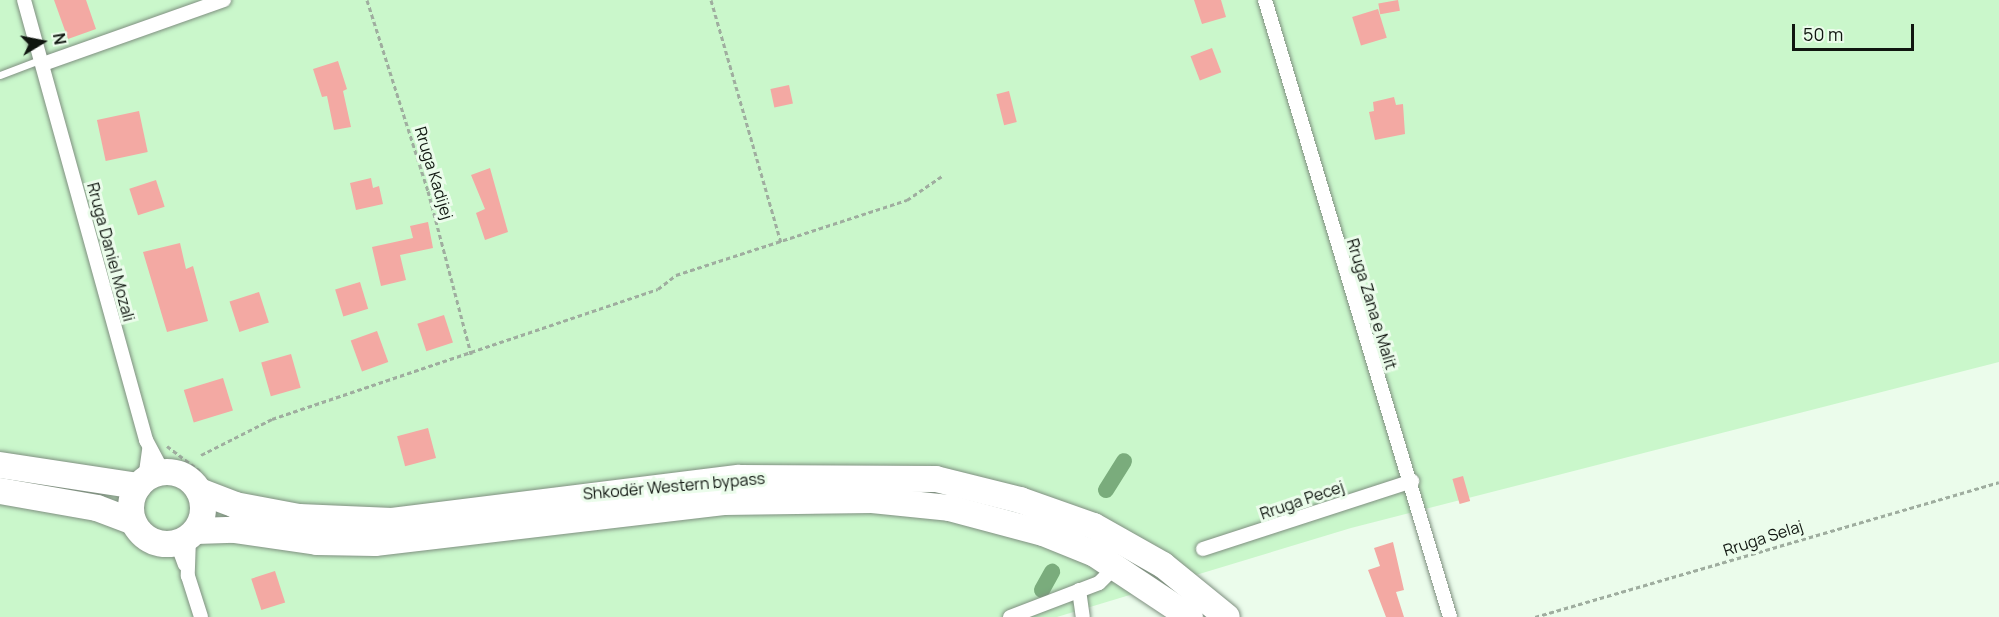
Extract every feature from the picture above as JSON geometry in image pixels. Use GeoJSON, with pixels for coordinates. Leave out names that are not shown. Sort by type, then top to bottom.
{"type":"FeatureCollection","features":[{"type":"Feature","properties":{"kind":"highway","name":"Shkodër Western bypass"},"geometry":{"type":"LineString","coordinates":[[0,465],[149,479],[182,475],[199,491],[236,505],[299,517],[392,521],[739,477],[936,479],[1020,500],[1094,526],[1163,566],[1227,617]]}},
{"type":"Feature","properties":{"kind":"highway"},"geometry":{"type":"LineString","coordinates":[[133,522],[131,503],[149,479]]}},
{"type":"Feature","properties":{"kind":"highway","name":"Shkodër Western bypass"},"geometry":{"type":"LineString","coordinates":[[0,491],[97,508],[133,522],[153,542],[234,530],[317,542],[375,543],[724,502],[872,500],[949,508],[1010,521],[1116,566],[1190,617]]}},
{"type":"Feature","properties":{"kind":"highway"},"geometry":{"type":"LineString","coordinates":[[188,538],[204,510],[199,491]]}},
{"type":"Feature","properties":{"kind":"street","name":"Rruga Daniel Mozali"},"geometry":{"type":"LineString","coordinates":[[24,0],[149,447],[149,479]]}},
{"type":"Feature","properties":{"kind":"street"},"geometry":{"type":"LineString","coordinates":[[43,62],[224,0]]}},
{"type":"Feature","properties":{"kind":"street","name":"Rruga Zana e Malit"},"geometry":{"type":"LineString","coordinates":[[1265,0],[1310,158],[1412,481],[1450,617]]}},
{"type":"Feature","properties":{"kind":"street","name":"Rruga Pecej"},"geometry":{"type":"LineString","coordinates":[[1203,549],[1412,481]]}},
{"type":"Feature","properties":{"kind":"street"},"geometry":{"type":"LineString","coordinates":[[188,538],[188,576],[201,617]]}},
{"type":"Feature","properties":{"kind":"street"},"geometry":{"type":"LineString","coordinates":[[1010,617],[1099,584],[1116,566]]}},
{"type":"Feature","properties":{"kind":"street"},"geometry":{"type":"LineString","coordinates":[[1079,590],[1083,617]]}},
{"type":"Feature","properties":{"kind":"lane"},"geometry":{"type":"LineString","coordinates":[[0,75],[43,62]]}},
{"type":"Feature","properties":{"kind":"path","name":"Rruga Kadijej"},"geometry":{"type":"LineString","coordinates":[[367,0],[428,191],[471,354]]}},
{"type":"Feature","properties":{"kind":"path"},"geometry":{"type":"LineString","coordinates":[[711,0],[781,243]]}},
{"type":"Feature","properties":{"kind":"path"},"geometry":{"type":"LineString","coordinates":[[201,454],[272,419],[471,354],[658,289],[676,275],[781,243],[907,200],[942,177]]}},
{"type":"Feature","properties":{"kind":"path","name":"Rruga Selaj"},"geometry":{"type":"LineString","coordinates":[[1535,617],[1999,482]]}},
{"type":"Feature","properties":{"kind":"green space"},"geometry":{"type":"Polygon","coordinates":[[[0,0],[1999,0],[1999,362],[1351,528],[1057,617],[0,617],[0,0]]]}},
{"type":"Feature","properties":{"kind":"building"},"geometry":{"type":"Polygon","coordinates":[[[54,0],[86,0],[96,29],[68,39],[54,0]]]}},
{"type":"Feature","properties":{"kind":"building"},"geometry":{"type":"Polygon","coordinates":[[[1194,0],[1221,0],[1226,17],[1202,24],[1194,0]]]}},
{"type":"Feature","properties":{"kind":"building"},"geometry":{"type":"Polygon","coordinates":[[[1398,0],[1400,11],[1380,14],[1378,3],[1398,0]]]}},
{"type":"Feature","properties":{"kind":"building"},"geometry":{"type":"Polygon","coordinates":[[[1378,9],[1387,38],[1361,46],[1352,17],[1378,9]]]}},
{"type":"Feature","properties":{"kind":"building"},"geometry":{"type":"Polygon","coordinates":[[[1212,48],[1221,72],[1200,81],[1191,56],[1212,48]]]}},
{"type":"Feature","properties":{"kind":"building"},"geometry":{"type":"Polygon","coordinates":[[[338,61],[347,89],[343,91],[351,127],[334,130],[327,96],[322,97],[313,69],[338,61]]]}},
{"type":"Feature","properties":{"kind":"building"},"geometry":{"type":"Polygon","coordinates":[[[789,85],[793,104],[774,108],[770,89],[789,85]]]}},
{"type":"Feature","properties":{"kind":"building"},"geometry":{"type":"Polygon","coordinates":[[[1009,91],[1017,122],[1004,125],[996,94],[1009,91]]]}},
{"type":"Feature","properties":{"kind":"building"},"geometry":{"type":"Polygon","coordinates":[[[1394,97],[1396,105],[1403,104],[1405,134],[1375,140],[1369,112],[1374,111],[1373,102],[1394,97]]]}},
{"type":"Feature","properties":{"kind":"building"},"geometry":{"type":"Polygon","coordinates":[[[139,111],[148,152],[106,161],[97,120],[139,111]]]}},
{"type":"Feature","properties":{"kind":"building"},"geometry":{"type":"Polygon","coordinates":[[[490,168],[508,232],[485,240],[476,213],[485,209],[471,175],[490,168]]]}},
{"type":"Feature","properties":{"kind":"building"},"geometry":{"type":"Polygon","coordinates":[[[371,178],[373,188],[379,186],[383,204],[356,210],[350,183],[371,178]]]}},
{"type":"Feature","properties":{"kind":"building"},"geometry":{"type":"Polygon","coordinates":[[[156,180],[165,207],[138,215],[129,189],[156,180]]]}},
{"type":"Feature","properties":{"kind":"building"},"geometry":{"type":"Polygon","coordinates":[[[428,222],[433,248],[400,255],[406,280],[381,286],[372,247],[413,238],[410,226],[428,222]]]}},
{"type":"Feature","properties":{"kind":"building"},"geometry":{"type":"Polygon","coordinates":[[[180,243],[186,269],[193,266],[208,321],[167,332],[143,252],[180,243]]]}},
{"type":"Feature","properties":{"kind":"building"},"geometry":{"type":"Polygon","coordinates":[[[360,282],[368,309],[343,316],[335,290],[360,282]]]}},
{"type":"Feature","properties":{"kind":"building"},"geometry":{"type":"Polygon","coordinates":[[[259,292],[269,322],[239,332],[230,302],[259,292]]]}},
{"type":"Feature","properties":{"kind":"building"},"geometry":{"type":"Polygon","coordinates":[[[444,315],[453,343],[426,351],[417,324],[444,315]]]}},
{"type":"Feature","properties":{"kind":"building"},"geometry":{"type":"Polygon","coordinates":[[[377,331],[388,362],[362,372],[351,341],[377,331]]]}},
{"type":"Feature","properties":{"kind":"building"},"geometry":{"type":"Polygon","coordinates":[[[291,354],[301,388],[271,396],[261,363],[291,354]]]}},
{"type":"Feature","properties":{"kind":"building"},"geometry":{"type":"Polygon","coordinates":[[[223,378],[233,411],[194,423],[184,390],[223,378]]]}},
{"type":"Feature","properties":{"kind":"building"},"geometry":{"type":"Polygon","coordinates":[[[428,428],[436,458],[405,466],[397,436],[428,428]]]}},
{"type":"Feature","properties":{"kind":"building"},"geometry":{"type":"Polygon","coordinates":[[[1463,476],[1470,501],[1460,504],[1452,479],[1463,476]]]}},
{"type":"Feature","properties":{"kind":"building"},"geometry":{"type":"Polygon","coordinates":[[[1393,542],[1404,590],[1396,592],[1404,617],[1386,617],[1368,570],[1380,566],[1374,548],[1393,542]]]}},
{"type":"Feature","properties":{"kind":"building"},"geometry":{"type":"Polygon","coordinates":[[[275,571],[285,602],[261,610],[251,579],[275,571]]]}},
{"type":"Feature","properties":{"kind":"waterway"},"geometry":{"type":"LineString","coordinates":[[1106,490],[1124,461]]}},
{"type":"Feature","properties":{"kind":"waterway"},"geometry":{"type":"LineString","coordinates":[[1042,590],[1052,572]]}}]}
